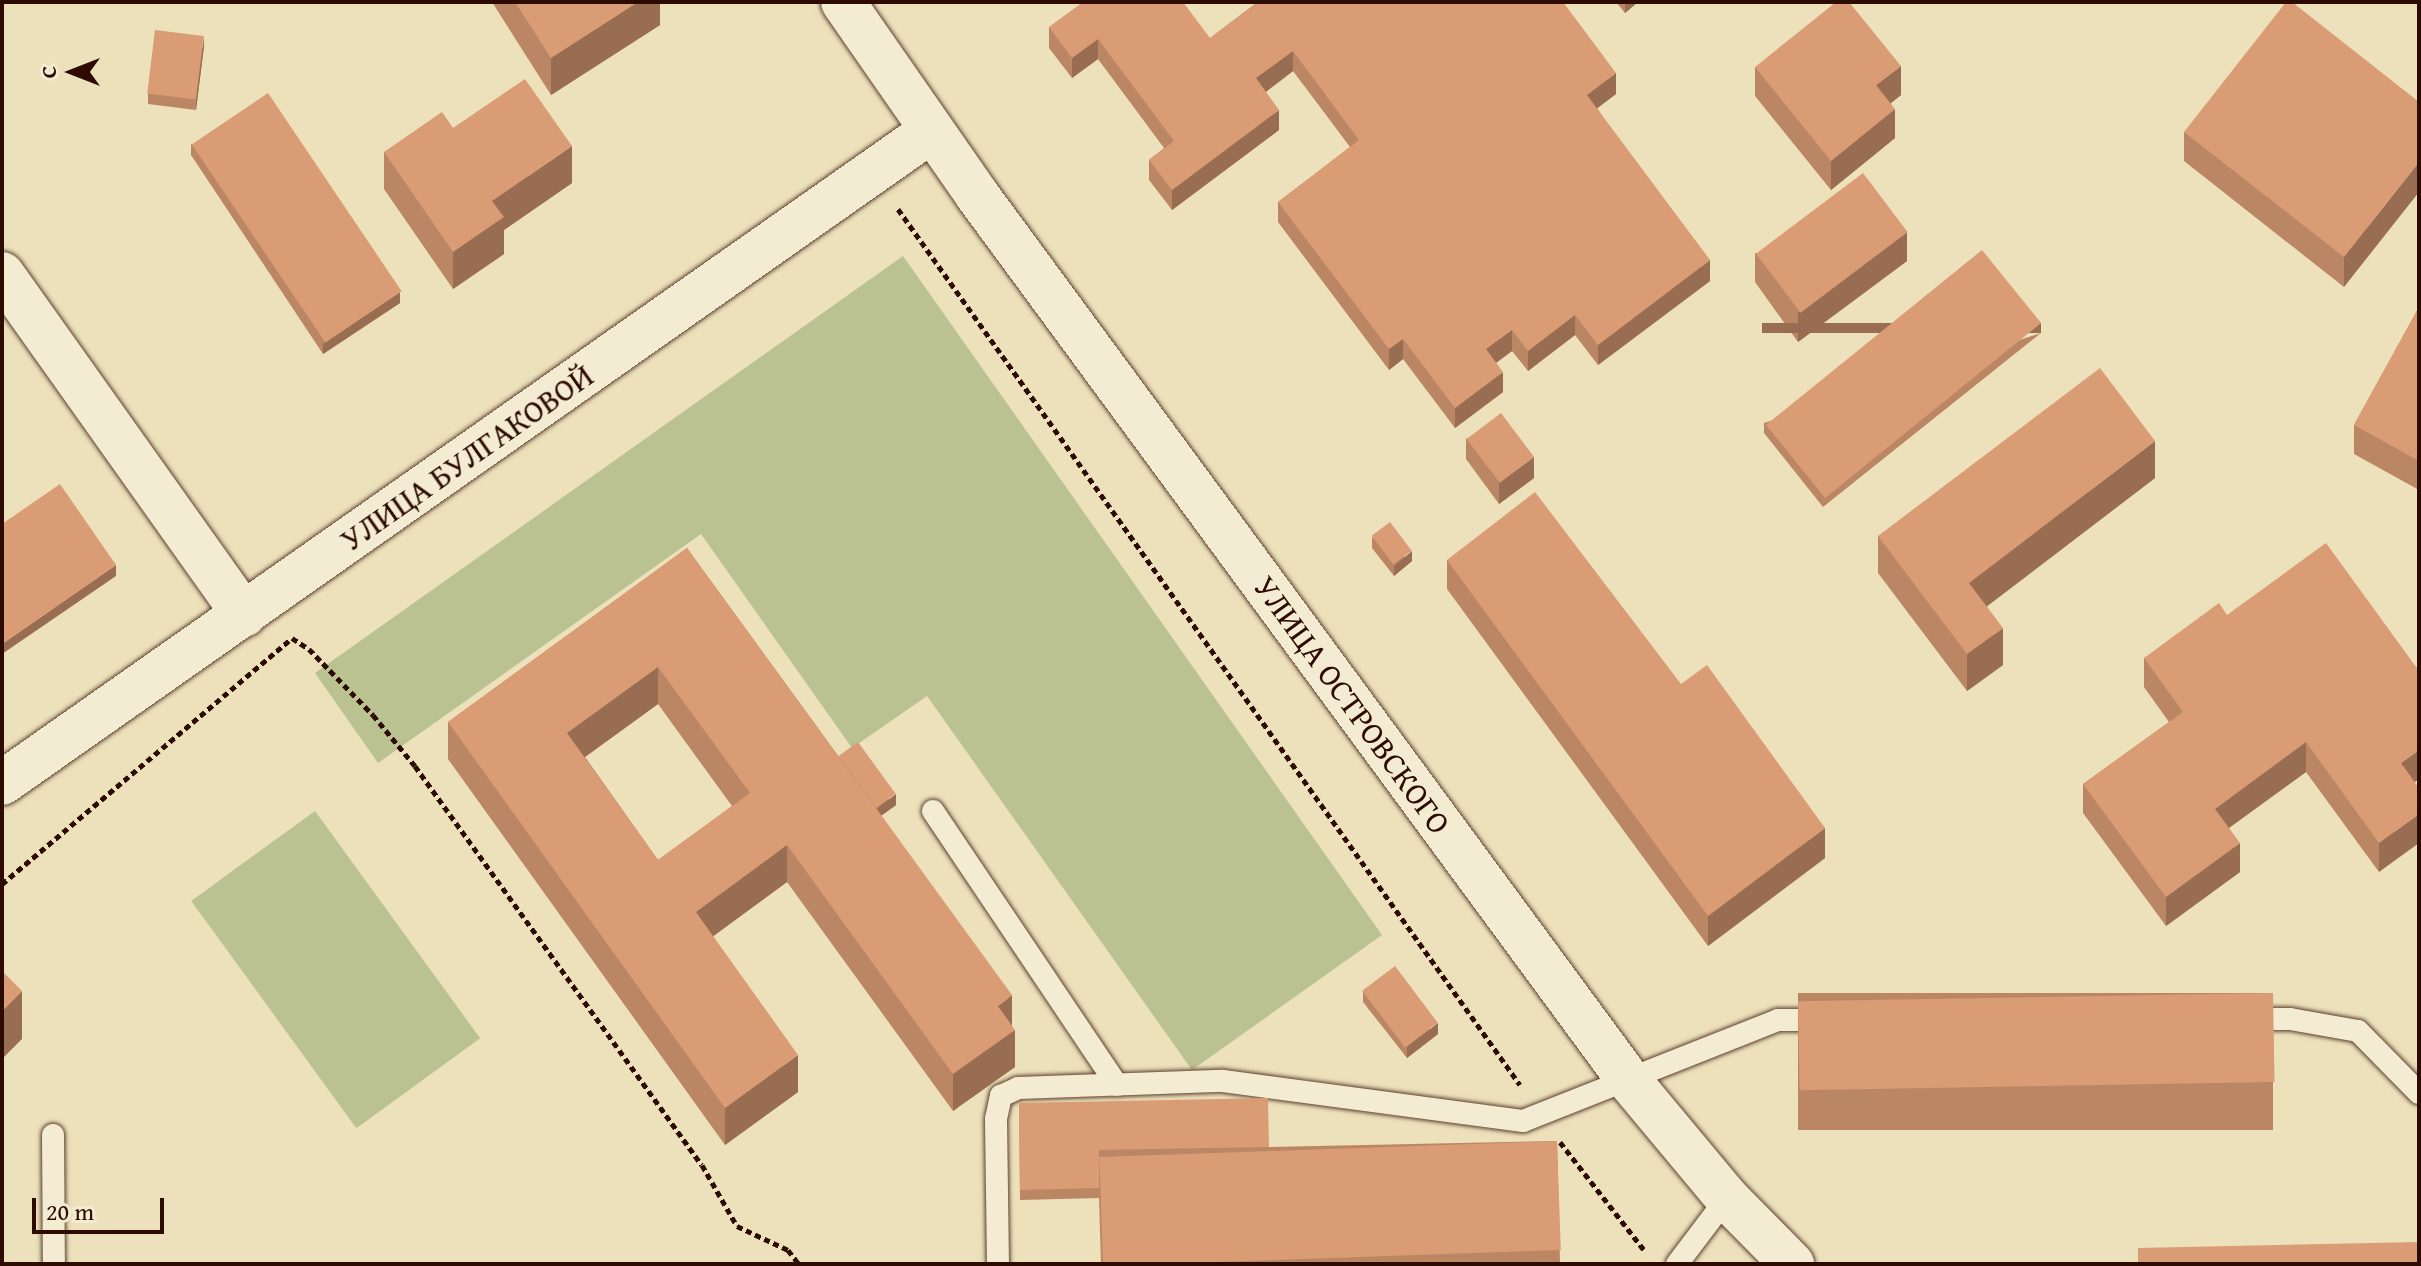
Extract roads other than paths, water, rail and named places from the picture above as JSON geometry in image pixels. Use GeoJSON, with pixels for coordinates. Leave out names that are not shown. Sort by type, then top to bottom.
{"type":"FeatureCollection","features":[{"type":"Feature","properties":{"kind":"main road","name":"УЛИЦА ОСТРОВСКОГО"},"geometry":{"type":"LineString","coordinates":[[843,2],[931,131],[1627,1078],[1727,1198],[1792,1264]]}},
{"type":"Feature","properties":{"kind":"main road","name":"УЛИЦА БУЛГАКОВОЙ"},"geometry":{"type":"LineString","coordinates":[[2,783],[931,131]]}},
{"type":"Feature","properties":{"kind":"main road"},"geometry":{"type":"LineString","coordinates":[[2,274],[244,615]]}},
{"type":"Feature","properties":{"kind":"lane"},"geometry":{"type":"LineString","coordinates":[[933,811],[1117,1085]]}},
{"type":"Feature","properties":{"kind":"lane"},"geometry":{"type":"LineString","coordinates":[[2228,1019],[2290,1019],[2358,1031],[2419,1093]]}},
{"type":"Feature","properties":{"kind":"lane"},"geometry":{"type":"LineString","coordinates":[[998,1264],[996,1119],[1001,1096],[1018,1088],[1223,1081],[1523,1121],[1778,1020],[1856,1020]]}},
{"type":"Feature","properties":{"kind":"lane"},"geometry":{"type":"LineString","coordinates":[[53,1135],[54,1264]]}},
{"type":"Feature","properties":{"kind":"lane"},"geometry":{"type":"LineString","coordinates":[[1677,1264],[1727,1198]]}}]}
